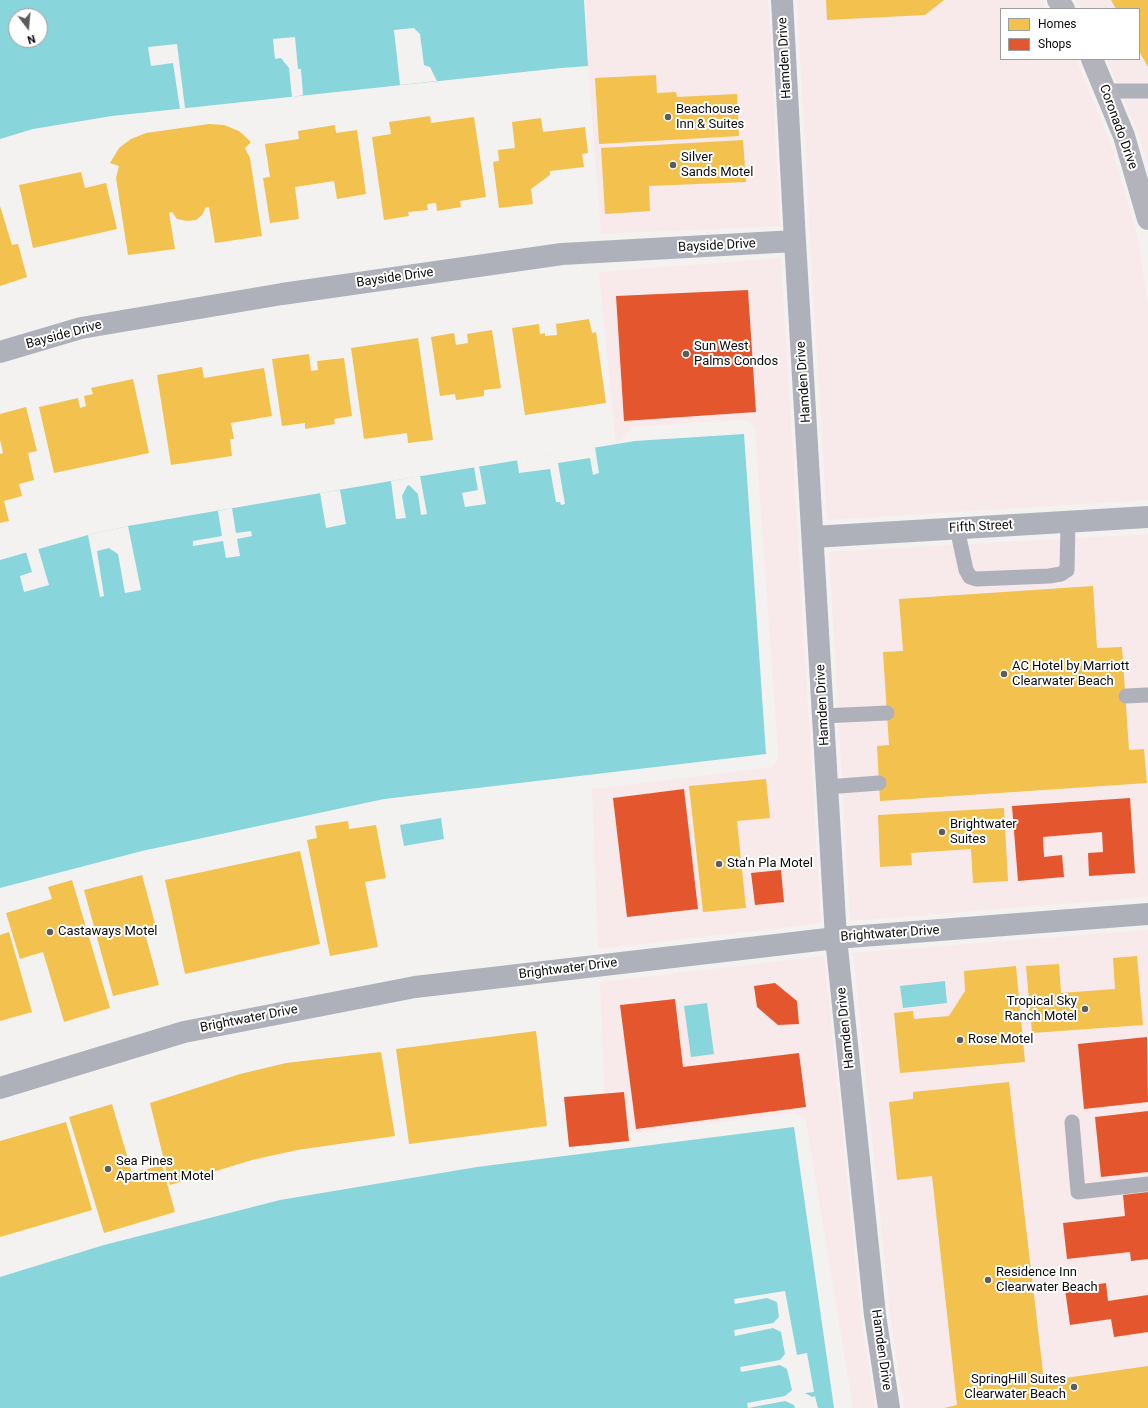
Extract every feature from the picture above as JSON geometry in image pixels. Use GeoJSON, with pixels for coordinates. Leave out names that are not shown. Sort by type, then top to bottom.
{"type":"FeatureCollection","features":[{"type":"Feature","properties":{"kind":"main road","name":"Coronado Drive"},"geometry":{"type":"LineString","coordinates":[[1092,60],[1124,136],[1148,219]]}},
{"type":"Feature","properties":{"kind":"street","name":"Hamden Drive"},"geometry":{"type":"LineString","coordinates":[[782,0],[836,938],[875,1315],[890,1408]]}},
{"type":"Feature","properties":{"kind":"street","name":"Bayside Drive"},"geometry":{"type":"LineString","coordinates":[[0,352],[81,328],[282,294],[562,254],[795,241]]}},
{"type":"Feature","properties":{"kind":"street","name":"Fifth Street"},"geometry":{"type":"LineString","coordinates":[[813,537],[1148,517]]}},
{"type":"Feature","properties":{"kind":"street","name":"Brightwater Drive"},"geometry":{"type":"LineString","coordinates":[[0,1088],[184,1032],[414,986],[836,938],[1148,914]]}},
{"type":"Feature","properties":{"kind":"lane"},"geometry":{"type":"LineString","coordinates":[[1106,91],[1148,91]]}},
{"type":"Feature","properties":{"kind":"lane"},"geometry":{"type":"LineString","coordinates":[[957,528],[966,570],[970,577],[976,580],[1061,574],[1066,570],[1068,560],[1068,522]]}},
{"type":"Feature","properties":{"kind":"lane"},"geometry":{"type":"LineString","coordinates":[[1126,696],[1148,695]]}},
{"type":"Feature","properties":{"kind":"lane"},"geometry":{"type":"LineString","coordinates":[[823,716],[887,713]]}},
{"type":"Feature","properties":{"kind":"lane"},"geometry":{"type":"LineString","coordinates":[[828,787],[879,783]]}},
{"type":"Feature","properties":{"kind":"lane"},"geometry":{"type":"LineString","coordinates":[[1072,1122],[1078,1192],[1148,1184]]}},
{"type":"Feature","properties":{"kind":"shaded area"},"geometry":{"type":"Polygon","coordinates":[[[586,0],[768,0],[780,226],[601,234],[588,66],[586,0]]]}},
{"type":"Feature","properties":{"kind":"shaded area"},"geometry":{"type":"Polygon","coordinates":[[[797,0],[1040,0],[1045,8],[1000,8],[1000,60],[1076,60],[1110,142],[1138,238],[1148,307],[1148,500],[827,520],[797,0]]]}},
{"type":"Feature","properties":{"kind":"shaded area"},"geometry":{"type":"Polygon","coordinates":[[[1076,0],[1148,0],[1148,168],[1137,130],[1107,60],[1140,60],[1140,8],[1081,8],[1076,0]]]}},
{"type":"Feature","properties":{"kind":"shaded area"},"geometry":{"type":"Polygon","coordinates":[[[781,258],[821,923],[598,949],[592,789],[772,767],[777,761],[778,754],[755,429],[750,422],[742,420],[633,427],[616,444],[599,272],[781,258]]]}},
{"type":"Feature","properties":{"kind":"shaded area"},"geometry":{"type":"Polygon","coordinates":[[[1148,534],[1148,897],[850,921],[829,552],[1148,534]]]}},
{"type":"Feature","properties":{"kind":"shaded area"},"geometry":{"type":"Polygon","coordinates":[[[1148,930],[1148,1408],[904,1408],[890,1314],[853,953],[1148,930]]]}},
{"type":"Feature","properties":{"kind":"shaded area"},"geometry":{"type":"Polygon","coordinates":[[[824,956],[861,1316],[875,1408],[853,1408],[806,1121],[800,1115],[793,1113],[606,1137],[600,982],[824,956]]]}},
{"type":"Feature","properties":{"kind":"water"},"geometry":{"type":"Polygon","coordinates":[[[0,0],[584,0],[588,66],[112,116],[33,129],[0,139],[0,0]]]}},
{"type":"Feature","properties":{"kind":"water"},"geometry":{"type":"Polygon","coordinates":[[[744,434],[766,754],[384,799],[142,851],[0,888],[0,560],[88,535],[128,526],[391,481],[635,441],[744,434]]]}},
{"type":"Feature","properties":{"kind":"water"},"geometry":{"type":"Polygon","coordinates":[[[441,818],[444,839],[404,846],[400,825],[441,818]]]}},
{"type":"Feature","properties":{"kind":"water"},"geometry":{"type":"Polygon","coordinates":[[[945,981],[947,1003],[903,1008],[900,986],[945,981]]]}},
{"type":"Feature","properties":{"kind":"water"},"geometry":{"type":"Polygon","coordinates":[[[707,1003],[714,1054],[691,1057],[684,1006],[707,1003]]]}},
{"type":"Feature","properties":{"kind":"water"},"geometry":{"type":"Polygon","coordinates":[[[794,1127],[834,1408],[0,1408],[0,1277],[104,1245],[280,1200],[477,1167],[794,1127]]]}},
{"type":"Feature","properties":{"kind":"pier"},"geometry":{"type":"Polygon","coordinates":[[[414,28],[420,34],[424,65],[430,67],[437,81],[400,85],[394,30],[414,28]]]}},
{"type":"Feature","properties":{"kind":"pier"},"geometry":{"type":"Polygon","coordinates":[[[295,37],[298,69],[301,69],[303,95],[292,97],[289,68],[281,58],[275,59],[273,39],[295,37]]]}},
{"type":"Feature","properties":{"kind":"pier"},"geometry":{"type":"Polygon","coordinates":[[[177,44],[185,108],[180,109],[173,63],[151,66],[148,47],[177,44]]]}},
{"type":"Feature","properties":{"kind":"pier"},"geometry":{"type":"Polygon","coordinates":[[[595,447],[599,473],[593,475],[590,458],[558,463],[565,504],[561,505],[560,502],[556,502],[550,469],[519,473],[517,460],[595,447]]]}},
{"type":"Feature","properties":{"kind":"pier"},"geometry":{"type":"Polygon","coordinates":[[[479,466],[486,504],[465,507],[462,493],[478,490],[474,467],[479,466]]]}},
{"type":"Feature","properties":{"kind":"pier"},"geometry":{"type":"Polygon","coordinates":[[[420,476],[427,514],[421,515],[418,494],[409,485],[402,496],[406,518],[396,519],[391,481],[420,476]]]}},
{"type":"Feature","properties":{"kind":"pier"},"geometry":{"type":"Polygon","coordinates":[[[340,490],[346,524],[326,528],[320,493],[340,490]]]}},
{"type":"Feature","properties":{"kind":"pier"},"geometry":{"type":"Polygon","coordinates":[[[232,508],[236,533],[251,531],[252,536],[237,539],[240,556],[226,558],[223,541],[193,546],[193,541],[222,536],[218,511],[232,508]]]}},
{"type":"Feature","properties":{"kind":"pier"},"geometry":{"type":"Polygon","coordinates":[[[128,526],[141,590],[125,593],[118,554],[109,548],[97,551],[104,596],[100,597],[88,535],[128,526]]]}},
{"type":"Feature","properties":{"kind":"pier"},"geometry":{"type":"Polygon","coordinates":[[[38,548],[49,585],[24,592],[20,576],[32,572],[26,552],[38,548]]]}},
{"type":"Feature","properties":{"kind":"pier"},"geometry":{"type":"Polygon","coordinates":[[[785,1291],[797,1355],[807,1353],[814,1392],[805,1393],[812,1397],[815,1396],[818,1408],[795,1408],[794,1405],[785,1401],[748,1408],[747,1403],[785,1396],[792,1390],[787,1369],[780,1365],[741,1372],[740,1367],[780,1360],[785,1354],[781,1332],[773,1328],[735,1336],[734,1330],[773,1323],[779,1317],[777,1302],[767,1298],[735,1304],[734,1299],[785,1291]]]}},
{"type":"Feature","properties":{"kind":"building: Homes"},"geometry":{"type":"Polygon","coordinates":[[[826,0],[944,0],[925,15],[827,20],[826,0]]]}},
{"type":"Feature","properties":{"kind":"building: Homes"},"geometry":{"type":"Polygon","coordinates":[[[1111,0],[1148,0],[1148,67],[1140,53],[1140,8],[1115,8],[1111,0]]]}},
{"type":"Feature","properties":{"kind":"building: Homes","name":"Beachouse Inn & Suites"},"geometry":{"type":"Polygon","coordinates":[[[656,75],[657,93],[676,92],[677,97],[737,94],[739,136],[599,144],[595,78],[656,75]]]}},
{"type":"Feature","properties":{"kind":"building: Homes"},"geometry":{"type":"Polygon","coordinates":[[[430,116],[431,123],[474,117],[486,197],[460,201],[461,207],[437,211],[436,203],[427,204],[428,210],[408,212],[409,216],[384,220],[372,137],[391,134],[389,122],[430,116]]]}},
{"type":"Feature","properties":{"kind":"building: Homes"},"geometry":{"type":"Polygon","coordinates":[[[541,118],[543,132],[585,127],[588,153],[582,154],[584,167],[550,171],[550,175],[531,189],[533,204],[499,208],[493,162],[499,161],[498,150],[515,148],[512,122],[541,118]]]}},
{"type":"Feature","properties":{"kind":"building: Homes"},"geometry":{"type":"Polygon","coordinates":[[[209,124],[224,125],[239,131],[251,142],[245,148],[250,158],[262,236],[215,243],[209,207],[206,207],[202,215],[196,220],[187,221],[177,219],[172,212],[169,213],[175,249],[128,255],[116,178],[119,166],[110,163],[119,148],[131,139],[146,133],[209,124]]]}},
{"type":"Feature","properties":{"kind":"building: Homes"},"geometry":{"type":"Polygon","coordinates":[[[335,125],[336,133],[357,130],[366,194],[337,199],[334,181],[295,187],[299,219],[270,223],[263,178],[270,177],[265,144],[299,139],[298,131],[335,125]]]}},
{"type":"Feature","properties":{"kind":"building: Homes","name":"Silver Sands Motel"},"geometry":{"type":"Polygon","coordinates":[[[743,140],[746,182],[649,186],[650,211],[605,214],[601,148],[743,140]]]}},
{"type":"Feature","properties":{"kind":"building: Homes"},"geometry":{"type":"Polygon","coordinates":[[[81,172],[85,188],[106,183],[117,229],[33,248],[19,185],[81,172]]]}},
{"type":"Feature","properties":{"kind":"building: Homes"},"geometry":{"type":"Polygon","coordinates":[[[0,206],[12,245],[18,244],[27,277],[0,286],[0,206]]]}},
{"type":"Feature","properties":{"kind":"building: Homes"},"geometry":{"type":"Polygon","coordinates":[[[589,319],[592,333],[596,332],[606,403],[525,415],[512,328],[539,324],[540,334],[545,333],[545,336],[557,335],[556,324],[589,319]]]}},
{"type":"Feature","properties":{"kind":"building: Homes"},"geometry":{"type":"Polygon","coordinates":[[[492,330],[501,388],[484,390],[484,396],[456,400],[455,394],[440,396],[431,337],[454,333],[456,345],[468,343],[467,334],[492,330]]]}},
{"type":"Feature","properties":{"kind":"building: Homes"},"geometry":{"type":"Polygon","coordinates":[[[418,338],[433,440],[408,443],[407,433],[364,439],[351,348],[418,338]]]}},
{"type":"Feature","properties":{"kind":"building: Homes"},"geometry":{"type":"Polygon","coordinates":[[[309,354],[311,371],[318,370],[317,361],[344,358],[352,416],[334,419],[335,424],[305,429],[305,423],[282,426],[272,359],[309,354]]]}},
{"type":"Feature","properties":{"kind":"building: Homes"},"geometry":{"type":"Polygon","coordinates":[[[202,367],[204,378],[264,368],[272,416],[231,423],[234,439],[230,439],[232,456],[171,465],[157,375],[202,367]]]}},
{"type":"Feature","properties":{"kind":"building: Homes"},"geometry":{"type":"Polygon","coordinates":[[[133,379],[149,453],[54,473],[39,407],[78,398],[80,408],[86,406],[84,396],[93,394],[91,388],[133,379]]]}},
{"type":"Feature","properties":{"kind":"building: Homes"},"geometry":{"type":"Polygon","coordinates":[[[26,407],[37,451],[28,453],[34,480],[19,484],[22,496],[4,501],[9,521],[0,523],[0,454],[3,453],[0,440],[0,414],[26,407]]]}},
{"type":"Feature","properties":{"kind":"building: Homes","name":"AC Hotel by Marriott Clearwater Beach"},"geometry":{"type":"Polygon","coordinates":[[[1093,586],[1097,648],[1122,647],[1129,750],[1144,749],[1147,783],[880,801],[877,746],[889,745],[883,652],[903,651],[899,599],[1093,586]]]}},
{"type":"Feature","properties":{"kind":"building: Homes","name":"Sta'n Pla Motel"},"geometry":{"type":"Polygon","coordinates":[[[766,779],[770,818],[737,821],[746,908],[703,912],[689,786],[766,779]]]}},
{"type":"Feature","properties":{"kind":"building: Homes","name":"Brightwater Suites"},"geometry":{"type":"Polygon","coordinates":[[[1004,808],[1008,881],[973,883],[971,849],[911,853],[912,865],[880,867],[878,815],[1004,808]]]}},
{"type":"Feature","properties":{"kind":"building: Homes"},"geometry":{"type":"Polygon","coordinates":[[[348,821],[349,829],[376,825],[386,878],[365,882],[378,947],[330,956],[307,840],[317,838],[315,826],[348,821]]]}},
{"type":"Feature","properties":{"kind":"building: Homes"},"geometry":{"type":"Polygon","coordinates":[[[300,851],[320,944],[185,974],[165,880],[300,851]]]}},
{"type":"Feature","properties":{"kind":"building: Homes"},"geometry":{"type":"Polygon","coordinates":[[[142,875],[156,927],[144,930],[159,985],[113,996],[84,890],[142,875]]]}},
{"type":"Feature","properties":{"kind":"building: Homes","name":"Castaways Motel"},"geometry":{"type":"Polygon","coordinates":[[[72,880],[110,1008],[64,1022],[43,952],[20,959],[6,913],[52,899],[48,887],[72,880]]]}},
{"type":"Feature","properties":{"kind":"building: Homes"},"geometry":{"type":"Polygon","coordinates":[[[9,932],[32,1012],[0,1021],[0,935],[9,932]]]}},
{"type":"Feature","properties":{"kind":"building: Homes","name":"Tropical Sky Ranch Motel"},"geometry":{"type":"Polygon","coordinates":[[[1137,956],[1143,1025],[1032,1033],[1026,966],[1059,964],[1061,993],[1115,989],[1113,958],[1137,956]]]}},
{"type":"Feature","properties":{"kind":"building: Homes","name":"Rose Motel"},"geometry":{"type":"Polygon","coordinates":[[[1016,966],[1025,1062],[900,1073],[894,1013],[913,1011],[914,1019],[949,1016],[965,991],[964,971],[1016,966]]]}},
{"type":"Feature","properties":{"kind":"building: Homes"},"geometry":{"type":"Polygon","coordinates":[[[536,1031],[547,1126],[409,1144],[396,1049],[536,1031]]]}},
{"type":"Feature","properties":{"kind":"building: Homes"},"geometry":{"type":"Polygon","coordinates":[[[381,1052],[395,1136],[297,1150],[252,1160],[170,1185],[150,1103],[240,1074],[286,1063],[381,1052]]]}},
{"type":"Feature","properties":{"kind":"building: Homes","name":"Residence Inn Clearwater Beach"},"geometry":{"type":"Polygon","coordinates":[[[1009,1082],[1044,1381],[1148,1366],[1148,1408],[944,1408],[957,1405],[932,1176],[897,1180],[889,1102],[913,1099],[913,1092],[1009,1082]]]}},
{"type":"Feature","properties":{"kind":"building: Homes","name":"Sea Pines Apartment Motel"},"geometry":{"type":"Polygon","coordinates":[[[112,1104],[132,1173],[162,1165],[175,1212],[104,1233],[69,1117],[112,1104]]]}},
{"type":"Feature","properties":{"kind":"building: Homes"},"geometry":{"type":"Polygon","coordinates":[[[66,1122],[92,1210],[0,1237],[0,1141],[66,1122]]]}},
{"type":"Feature","properties":{"kind":"building: Shops","name":"Sun West Palms Condos"},"geometry":{"type":"Polygon","coordinates":[[[748,290],[756,412],[624,421],[616,296],[748,290]]]}},
{"type":"Feature","properties":{"kind":"building: Shops"},"geometry":{"type":"Polygon","coordinates":[[[684,789],[698,909],[627,917],[613,798],[684,789]]]}},
{"type":"Feature","properties":{"kind":"building: Shops"},"geometry":{"type":"Polygon","coordinates":[[[1130,798],[1135,873],[1089,876],[1088,853],[1103,852],[1102,832],[1043,837],[1044,857],[1062,855],[1064,877],[1018,881],[1012,806],[1130,798]]]}},
{"type":"Feature","properties":{"kind":"building: Shops"},"geometry":{"type":"Polygon","coordinates":[[[781,870],[784,902],[755,905],[751,873],[781,870]]]}},
{"type":"Feature","properties":{"kind":"building: Shops"},"geometry":{"type":"Polygon","coordinates":[[[775,983],[797,1001],[799,1024],[778,1025],[757,1007],[754,986],[775,983]]]}},
{"type":"Feature","properties":{"kind":"building: Shops"},"geometry":{"type":"Polygon","coordinates":[[[675,999],[683,1067],[799,1053],[806,1107],[636,1129],[620,1005],[675,999]]]}},
{"type":"Feature","properties":{"kind":"building: Shops"},"geometry":{"type":"Polygon","coordinates":[[[1147,1037],[1148,1102],[1084,1109],[1078,1044],[1147,1037]]]}},
{"type":"Feature","properties":{"kind":"building: Shops"},"geometry":{"type":"Polygon","coordinates":[[[624,1092],[629,1141],[569,1147],[564,1097],[624,1092]]]}},
{"type":"Feature","properties":{"kind":"building: Shops"},"geometry":{"type":"Polygon","coordinates":[[[1148,1111],[1148,1172],[1101,1177],[1095,1117],[1148,1111]]]}},
{"type":"Feature","properties":{"kind":"building: Shops"},"geometry":{"type":"Polygon","coordinates":[[[1148,1192],[1148,1259],[1131,1261],[1130,1252],[1067,1259],[1063,1223],[1125,1216],[1123,1195],[1148,1192]]]}},
{"type":"Feature","properties":{"kind":"building: Shops"},"geometry":{"type":"Polygon","coordinates":[[[1106,1283],[1108,1301],[1148,1295],[1148,1332],[1114,1337],[1111,1319],[1070,1325],[1065,1289],[1106,1283]]]}},
{"type":"Feature","properties":{"kind":"place","name":"Beachouse Inn & Suites"},"geometry":{"type":"Point","coordinates":[668,117]}},
{"type":"Feature","properties":{"kind":"place","name":"Silver Sands Motel"},"geometry":{"type":"Point","coordinates":[673,165]}},
{"type":"Feature","properties":{"kind":"place","name":"Sun West Palms Condos"},"geometry":{"type":"Point","coordinates":[686,354]}},
{"type":"Feature","properties":{"kind":"place","name":"AC Hotel by Marriott Clearwater Beach"},"geometry":{"type":"Point","coordinates":[1004,674]}},
{"type":"Feature","properties":{"kind":"place","name":"Brightwater Suites"},"geometry":{"type":"Point","coordinates":[942,832]}},
{"type":"Feature","properties":{"kind":"place","name":"Sta'n Pla Motel"},"geometry":{"type":"Point","coordinates":[719,864]}},
{"type":"Feature","properties":{"kind":"place","name":"Castaways Motel"},"geometry":{"type":"Point","coordinates":[50,932]}},
{"type":"Feature","properties":{"kind":"place","name":"Tropical Sky Ranch Motel"},"geometry":{"type":"Point","coordinates":[1085,1009]}},
{"type":"Feature","properties":{"kind":"place","name":"Rose Motel"},"geometry":{"type":"Point","coordinates":[960,1040]}},
{"type":"Feature","properties":{"kind":"place","name":"Sea Pines Apartment Motel"},"geometry":{"type":"Point","coordinates":[108,1169]}},
{"type":"Feature","properties":{"kind":"place","name":"Residence Inn Clearwater Beach"},"geometry":{"type":"Point","coordinates":[988,1280]}},
{"type":"Feature","properties":{"kind":"place","name":"SpringHill Suites Clearwater Beach"},"geometry":{"type":"Point","coordinates":[1074,1387]}}]}
